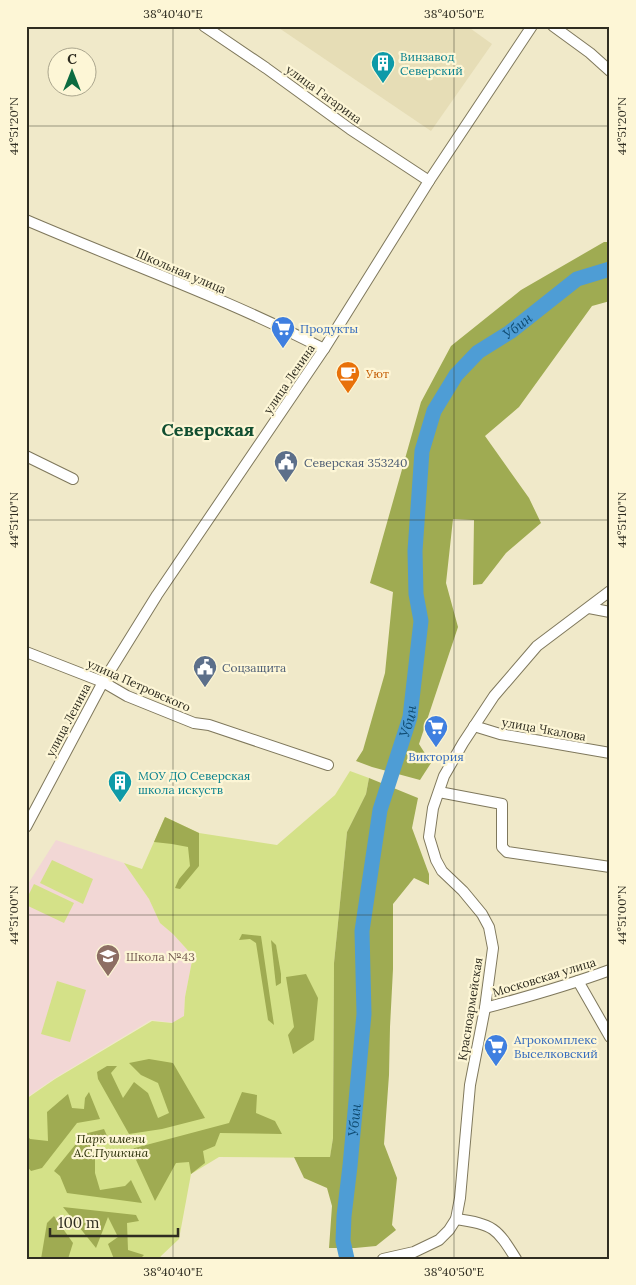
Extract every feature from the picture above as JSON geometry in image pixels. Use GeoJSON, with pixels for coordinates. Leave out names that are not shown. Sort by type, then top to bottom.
{"type":"FeatureCollection","features":[{"type":"Feature","properties":{"kind":"street","name":"улица Гагарина"},"geometry":{"type":"LineString","coordinates":[[204,26],[350,129],[430,181]]}},
{"type":"Feature","properties":{"kind":"street","name":"улица Ленина"},"geometry":{"type":"LineString","coordinates":[[26,826],[103,682],[157,595],[324,349],[430,181],[532,26]]}},
{"type":"Feature","properties":{"kind":"street"},"geometry":{"type":"LineString","coordinates":[[554,26],[590,53],[610,71]]}},
{"type":"Feature","properties":{"kind":"street","name":"Школьная улица"},"geometry":{"type":"LineString","coordinates":[[26,220],[182,284],[324,349]]}},
{"type":"Feature","properties":{"kind":"street"},"geometry":{"type":"LineString","coordinates":[[26,456],[73,479]]}},
{"type":"Feature","properties":{"kind":"street","name":"Красноармейская"},"geometry":{"type":"LineString","coordinates":[[456,1219],[460,1198],[470,1085],[485,1008],[493,948],[489,927],[482,914],[442,870],[436,860],[429,838],[433,808],[444,776],[494,696],[537,646],[610,591]]}},
{"type":"Feature","properties":{"kind":"street"},"geometry":{"type":"LineString","coordinates":[[588,608],[610,612]]}},
{"type":"Feature","properties":{"kind":"street","name":"улица Петровского"},"geometry":{"type":"LineString","coordinates":[[26,652],[103,682],[127,696],[194,723],[208,725],[328,765]]}},
{"type":"Feature","properties":{"kind":"street","name":"улица Чкалова"},"geometry":{"type":"LineString","coordinates":[[474,726],[500,734],[610,753]]}},
{"type":"Feature","properties":{"kind":"street"},"geometry":{"type":"LineString","coordinates":[[439,792],[502,804],[502,847],[507,852],[610,867]]}},
{"type":"Feature","properties":{"kind":"street","name":"Московская улица"},"geometry":{"type":"LineString","coordinates":[[485,1008],[524,998],[610,970]]}},
{"type":"Feature","properties":{"kind":"street"},"geometry":{"type":"LineString","coordinates":[[578,981],[610,1037]]}},
{"type":"Feature","properties":{"kind":"street"},"geometry":{"type":"LineString","coordinates":[[383,1259],[414,1252],[439,1240],[456,1219],[482,1223],[494,1230],[505,1242],[516,1259]]}},
{"type":"Feature","properties":{"kind":"shaded area"},"geometry":{"type":"Polygon","coordinates":[[[276,26],[467,26],[492,44],[431,131],[276,26]]]}},
{"type":"Feature","properties":{"kind":"shaded area","name":"Школа №43"},"geometry":{"type":"Polygon","coordinates":[[[56,840],[124,863],[149,899],[160,923],[193,956],[185,997],[184,1016],[174,1023],[151,1020],[55,1078],[26,1098],[26,887],[56,840]]]}},
{"type":"Feature","properties":{"kind":"green space"},"geometry":{"type":"Polygon","coordinates":[[[604,242],[610,242],[610,301],[592,306],[519,407],[485,436],[529,498],[541,523],[506,553],[482,584],[473,585],[474,520],[453,519],[446,583],[458,627],[419,744],[431,763],[420,780],[356,761],[363,750],[385,673],[393,592],[370,583],[421,402],[451,346],[521,290],[604,242]]]}},
{"type":"Feature","properties":{"kind":"green space","name":"Парк имени А.С.Пушкина"},"geometry":{"type":"Polygon","coordinates":[[[350,771],[369,778],[366,794],[347,832],[334,963],[333,1138],[330,1158],[219,1157],[191,1174],[179,1239],[159,1259],[26,1259],[26,1099],[55,1079],[152,1021],[172,1023],[184,1016],[185,997],[193,956],[160,923],[149,899],[124,863],[142,869],[165,817],[199,833],[277,845],[335,795],[350,771]]]}},
{"type":"Feature","properties":{"kind":"green space"},"geometry":{"type":"Polygon","coordinates":[[[369,778],[418,798],[412,828],[429,874],[429,885],[414,878],[393,904],[393,969],[384,1144],[397,1178],[392,1225],[396,1230],[376,1246],[329,1248],[332,1206],[327,1188],[304,1178],[294,1157],[330,1157],[333,1138],[334,963],[347,832],[366,794],[369,778]]]}},
{"type":"Feature","properties":{"kind":"green space"},"geometry":{"type":"Polygon","coordinates":[[[165,817],[199,833],[199,866],[180,889],[175,888],[179,879],[190,866],[188,847],[154,842],[165,817]]]}},
{"type":"Feature","properties":{"kind":"green space"},"geometry":{"type":"Polygon","coordinates":[[[52,860],[93,879],[83,904],[40,883],[52,860]]]}},
{"type":"Feature","properties":{"kind":"green space"},"geometry":{"type":"Polygon","coordinates":[[[34,884],[74,903],[64,923],[26,905],[26,900],[34,884]]]}},
{"type":"Feature","properties":{"kind":"green space"},"geometry":{"type":"Polygon","coordinates":[[[242,934],[261,936],[274,1025],[268,1020],[256,943],[250,939],[239,940],[242,934]]]}},
{"type":"Feature","properties":{"kind":"green space"},"geometry":{"type":"Polygon","coordinates":[[[271,940],[276,945],[281,974],[281,983],[276,986],[271,940]]]}},
{"type":"Feature","properties":{"kind":"green space"},"geometry":{"type":"Polygon","coordinates":[[[306,974],[318,998],[314,1040],[293,1054],[288,1035],[294,1027],[286,977],[306,974]]]}},
{"type":"Feature","properties":{"kind":"green space"},"geometry":{"type":"Polygon","coordinates":[[[57,981],[86,990],[70,1042],[41,1034],[57,981]]]}},
{"type":"Feature","properties":{"kind":"green space"},"geometry":{"type":"Polygon","coordinates":[[[149,1059],[173,1063],[205,1118],[162,1129],[129,1134],[98,1079],[97,1072],[107,1066],[117,1066],[111,1073],[123,1098],[134,1082],[148,1093],[158,1118],[169,1113],[158,1083],[141,1075],[129,1063],[149,1059]]]}},
{"type":"Feature","properties":{"kind":"green space"},"geometry":{"type":"Polygon","coordinates":[[[89,1092],[100,1119],[77,1123],[42,1168],[31,1171],[26,1165],[26,1134],[30,1139],[48,1141],[47,1112],[68,1094],[72,1108],[84,1109],[85,1098],[89,1092]]]}},
{"type":"Feature","properties":{"kind":"green space"},"geometry":{"type":"Polygon","coordinates":[[[242,1092],[257,1095],[256,1113],[275,1121],[282,1134],[220,1133],[215,1146],[203,1151],[205,1163],[191,1174],[189,1162],[176,1163],[155,1201],[131,1149],[229,1123],[242,1092]]]}},
{"type":"Feature","properties":{"kind":"green space"},"geometry":{"type":"Polygon","coordinates":[[[104,1129],[108,1138],[95,1147],[95,1173],[100,1190],[125,1186],[131,1180],[142,1203],[67,1193],[60,1176],[54,1171],[84,1134],[104,1129]]]}},
{"type":"Feature","properties":{"kind":"green space"},"geometry":{"type":"Polygon","coordinates":[[[63,1207],[136,1215],[139,1221],[127,1223],[128,1250],[144,1255],[140,1259],[114,1259],[108,1244],[118,1237],[108,1217],[96,1248],[63,1207]]]}},
{"type":"Feature","properties":{"kind":"green space"},"geometry":{"type":"Polygon","coordinates":[[[54,1216],[73,1243],[68,1259],[41,1259],[47,1223],[54,1216]]]}},
{"type":"Feature","properties":{"kind":"waterway","name":"Убин"},"geometry":{"type":"LineString","coordinates":[[347,1259],[343,1241],[344,1216],[364,1014],[362,931],[380,810],[410,717],[421,621],[416,594],[415,551],[422,451],[434,411],[456,375],[478,352],[510,332],[577,279],[610,269]]}},
{"type":"Feature","properties":{"kind":"place","name":"Винзавод Северский"},"geometry":{"type":"Point","coordinates":[383,84]}},
{"type":"Feature","properties":{"kind":"place","name":"Продукты"},"geometry":{"type":"Point","coordinates":[283,349]}},
{"type":"Feature","properties":{"kind":"place","name":"Уют"},"geometry":{"type":"Point","coordinates":[348,394]}},
{"type":"Feature","properties":{"kind":"place","name":"Северская 353240"},"geometry":{"type":"Point","coordinates":[286,483]}},
{"type":"Feature","properties":{"kind":"place","name":"Соцзащита"},"geometry":{"type":"Point","coordinates":[205,688]}},
{"type":"Feature","properties":{"kind":"place","name":"Виктория"},"geometry":{"type":"Point","coordinates":[436,748]}},
{"type":"Feature","properties":{"kind":"place","name":"МОУ ДО Северская школа искуств"},"geometry":{"type":"Point","coordinates":[120,803]}},
{"type":"Feature","properties":{"kind":"place","name":"Школа №43"},"geometry":{"type":"Point","coordinates":[108,977]}},
{"type":"Feature","properties":{"kind":"place","name":"Агрокомплекс Выселковский"},"geometry":{"type":"Point","coordinates":[496,1067]}},
{"type":"Feature","properties":{"kind":"district","name":"Северская"},"geometry":{"type":"Point","coordinates":[208,429]}}]}
